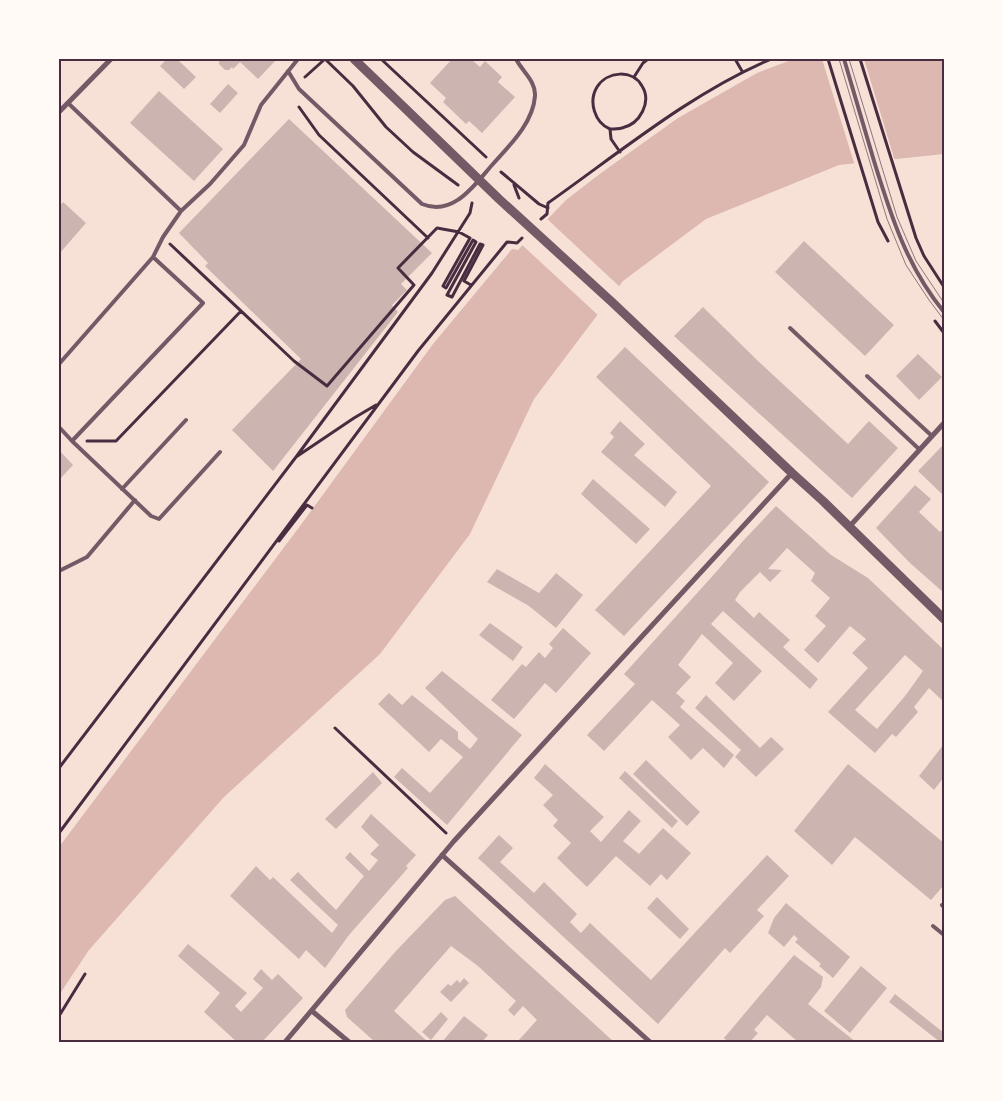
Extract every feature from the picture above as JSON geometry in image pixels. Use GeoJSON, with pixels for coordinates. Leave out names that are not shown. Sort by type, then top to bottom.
{"type":"FeatureCollection","features":[{"type":"Feature","properties":{"kind":"street"},"geometry":{"type":"LineString","coordinates":[[59,112],[111,59]]}},
{"type":"Feature","properties":{"kind":"street"},"geometry":{"type":"LineString","coordinates":[[354,59],[511,210],[613,303],[849,526],[944,619]]}},
{"type":"Feature","properties":{"kind":"street"},"geometry":{"type":"LineString","coordinates":[[849,526],[944,423]]}},
{"type":"Feature","properties":{"kind":"street"},"geometry":{"type":"LineString","coordinates":[[285,1042],[454,840],[792,473]]}},
{"type":"Feature","properties":{"kind":"street"},"geometry":{"type":"LineString","coordinates":[[442,855],[650,1042]]}},
{"type":"Feature","properties":{"kind":"street"},"geometry":{"type":"LineString","coordinates":[[312,1011],[349,1042]]}},
{"type":"Feature","properties":{"kind":"lane"},"geometry":{"type":"LineString","coordinates":[[59,364],[153,257],[181,211],[210,184],[244,145],[261,105],[298,59]]}},
{"type":"Feature","properties":{"kind":"lane"},"geometry":{"type":"LineString","coordinates":[[288,71],[299,89],[422,204],[431,208],[452,203],[469,193],[522,131],[532,108],[535,94],[532,82],[516,59]]}},
{"type":"Feature","properties":{"kind":"lane"},"geometry":{"type":"LineString","coordinates":[[844,59],[892,218],[905,251],[944,312]]}},
{"type":"Feature","properties":{"kind":"lane"},"geometry":{"type":"LineString","coordinates":[[68,102],[181,211]]}},
{"type":"Feature","properties":{"kind":"lane"},"geometry":{"type":"LineString","coordinates":[[72,441],[203,303],[153,257]]}},
{"type":"Feature","properties":{"kind":"lane"},"geometry":{"type":"LineString","coordinates":[[790,328],[920,450]]}},
{"type":"Feature","properties":{"kind":"lane"},"geometry":{"type":"LineString","coordinates":[[867,376],[932,436]]}},
{"type":"Feature","properties":{"kind":"lane"},"geometry":{"type":"LineString","coordinates":[[122,488],[186,420]]}},
{"type":"Feature","properties":{"kind":"lane"},"geometry":{"type":"LineString","coordinates":[[59,427],[151,516],[159,519],[220,452]]}},
{"type":"Feature","properties":{"kind":"lane"},"geometry":{"type":"LineString","coordinates":[[59,571],[87,557],[135,500]]}},
{"type":"Feature","properties":{"kind":"lane"},"geometry":{"type":"LineString","coordinates":[[933,926],[944,935]]}},
{"type":"Feature","properties":{"kind":"path"},"geometry":{"type":"LineString","coordinates":[[59,768],[427,280],[470,213],[472,199],[469,193],[413,152],[386,127],[353,86],[325,59]]}},
{"type":"Feature","properties":{"kind":"path"},"geometry":{"type":"LineString","coordinates":[[381,59],[514,184],[539,204],[548,208]]}},
{"type":"Feature","properties":{"kind":"path"},"geometry":{"type":"LineString","coordinates":[[634,77],[648,59]]}},
{"type":"Feature","properties":{"kind":"path"},"geometry":{"type":"LineString","coordinates":[[735,59],[742,71]]}},
{"type":"Feature","properties":{"kind":"path"},"geometry":{"type":"LineString","coordinates":[[535,226],[547,214],[548,203],[690,102],[742,71],[771,59]]}},
{"type":"Feature","properties":{"kind":"path"},"geometry":{"type":"LineString","coordinates":[[828,59],[878,222]]}},
{"type":"Feature","properties":{"kind":"path"},"geometry":{"type":"LineString","coordinates":[[860,59],[916,238],[924,256],[944,287]]}},
{"type":"Feature","properties":{"kind":"path"},"geometry":{"type":"LineString","coordinates":[[618,73],[628,74],[634,77],[643,87],[645,107],[641,115],[634,122],[623,128],[610,129],[597,118],[593,108],[593,97],[597,86],[607,78],[618,73]]}},
{"type":"Feature","properties":{"kind":"path"},"geometry":{"type":"LineString","coordinates":[[610,129],[611,139],[620,152]]}},
{"type":"Feature","properties":{"kind":"path"},"geometry":{"type":"LineString","coordinates":[[514,184],[520,201]]}},
{"type":"Feature","properties":{"kind":"path"},"geometry":{"type":"LineString","coordinates":[[163,238],[294,361],[327,386],[414,285],[398,268],[437,228],[459,232],[470,238],[443,286],[446,288],[473,240],[476,242],[447,295],[452,297],[480,244],[484,246],[464,281],[471,285]]}},
{"type":"Feature","properties":{"kind":"path"},"geometry":{"type":"LineString","coordinates":[[59,833],[379,404],[471,285],[508,242],[517,243],[523,238]]}},
{"type":"Feature","properties":{"kind":"path"},"geometry":{"type":"LineString","coordinates":[[72,441],[116,440],[240,311]]}},
{"type":"Feature","properties":{"kind":"path"},"geometry":{"type":"LineString","coordinates":[[296,456],[379,404]]}},
{"type":"Feature","properties":{"kind":"path"},"geometry":{"type":"LineString","coordinates":[[278,540],[280,541],[307,505],[312,508]]}},
{"type":"Feature","properties":{"kind":"path"},"geometry":{"type":"LineString","coordinates":[[335,728],[454,840]]}},
{"type":"Feature","properties":{"kind":"path"},"geometry":{"type":"LineString","coordinates":[[59,1016],[85,974]]}},
{"type":"Feature","properties":{"kind":"shaded area"},"geometry":{"type":"Polygon","coordinates":[[[794,59],[944,59],[944,154],[839,165],[706,219],[623,281],[534,399],[470,534],[380,654],[224,797],[89,950],[59,995],[59,847],[300,526],[433,344],[512,249],[518,250],[566,200],[678,118],[757,73],[794,59]]]}},
{"type":"Feature","properties":{"kind":"pier"},"geometry":{"type":"Polygon","coordinates":[[[822,59],[864,59],[895,161],[855,166],[822,59]]]}},
{"type":"Feature","properties":{"kind":"pier"},"geometry":{"type":"Polygon","coordinates":[[[545,217],[621,288],[599,316],[520,243],[545,217]]]}},
{"type":"Feature","properties":{"kind":"building"},"geometry":{"type":"Polygon","coordinates":[[[167,59],[177,59],[196,77],[184,89],[160,66],[167,59]]]}},
{"type":"Feature","properties":{"kind":"building"},"geometry":{"type":"Polygon","coordinates":[[[219,59],[277,59],[258,79],[240,62],[233,69],[232,67],[229,70],[225,70],[219,64],[219,59]]]}},
{"type":"Feature","properties":{"kind":"building"},"geometry":{"type":"Polygon","coordinates":[[[452,59],[471,59],[480,67],[485,61],[502,77],[498,82],[515,97],[482,133],[469,121],[466,124],[443,102],[446,98],[430,83],[452,59]]]}},
{"type":"Feature","properties":{"kind":"building"},"geometry":{"type":"Polygon","coordinates":[[[228,84],[238,93],[220,113],[210,104],[228,84]]]}},
{"type":"Feature","properties":{"kind":"building"},"geometry":{"type":"Polygon","coordinates":[[[159,91],[223,149],[194,181],[130,123],[159,91]]]}},
{"type":"Feature","properties":{"kind":"building"},"geometry":{"type":"Polygon","coordinates":[[[289,119],[432,253],[401,284],[407,290],[392,305],[398,312],[273,471],[232,430],[301,359],[205,266],[208,263],[179,233],[289,119]]]}},
{"type":"Feature","properties":{"kind":"building"},"geometry":{"type":"Polygon","coordinates":[[[63,202],[86,223],[59,254],[59,207],[63,202]]]}},
{"type":"Feature","properties":{"kind":"building"},"geometry":{"type":"Polygon","coordinates":[[[804,241],[894,325],[865,356],[775,272],[804,241]]]}},
{"type":"Feature","properties":{"kind":"building"},"geometry":{"type":"Polygon","coordinates":[[[703,307],[848,444],[869,421],[898,448],[852,498],[674,336],[703,307]]]}},
{"type":"Feature","properties":{"kind":"building"},"geometry":{"type":"Polygon","coordinates":[[[625,347],[769,482],[624,636],[595,610],[711,486],[596,377],[625,347]]]}},
{"type":"Feature","properties":{"kind":"building"},"geometry":{"type":"Polygon","coordinates":[[[918,354],[942,377],[919,400],[896,376],[918,354]]]}},
{"type":"Feature","properties":{"kind":"building"},"geometry":{"type":"Polygon","coordinates":[[[620,421],[645,444],[634,455],[677,492],[665,507],[601,452],[614,437],[610,433],[620,421]]]}},
{"type":"Feature","properties":{"kind":"building"},"geometry":{"type":"Polygon","coordinates":[[[944,444],[944,496],[918,471],[944,444]]]}},
{"type":"Feature","properties":{"kind":"building"},"geometry":{"type":"Polygon","coordinates":[[[59,450],[73,465],[59,480],[59,450]]]}},
{"type":"Feature","properties":{"kind":"building"},"geometry":{"type":"Polygon","coordinates":[[[593,479],[650,529],[636,544],[581,494],[593,479]]]}},
{"type":"Feature","properties":{"kind":"building"},"geometry":{"type":"Polygon","coordinates":[[[915,485],[931,499],[919,512],[940,532],[944,528],[944,593],[910,563],[876,528],[915,485]]]}},
{"type":"Feature","properties":{"kind":"building"},"geometry":{"type":"Polygon","coordinates":[[[776,506],[831,555],[868,578],[944,650],[944,702],[929,688],[914,707],[918,712],[896,737],[892,734],[875,753],[828,712],[868,668],[852,653],[866,639],[850,626],[818,663],[804,650],[826,626],[815,616],[830,598],[811,581],[815,573],[787,548],[768,569],[782,570],[770,582],[760,572],[740,592],[735,600],[754,618],[759,612],[790,640],[783,647],[818,679],[810,689],[723,611],[711,624],[762,671],[734,701],[715,683],[733,663],[702,634],[678,665],[691,677],[676,693],[685,701],[680,707],[734,755],[724,768],[703,748],[691,760],[668,737],[680,725],[652,700],[604,751],[587,735],[635,684],[624,674],[776,506]],[[905,655],[855,710],[877,729],[923,671],[905,655]]]}},
{"type":"Feature","properties":{"kind":"building"},"geometry":{"type":"Polygon","coordinates":[[[497,569],[539,593],[556,573],[583,595],[556,628],[529,606],[487,582],[497,569]]]}},
{"type":"Feature","properties":{"kind":"building"},"geometry":{"type":"Polygon","coordinates":[[[490,623],[523,647],[513,661],[479,635],[490,623]]]}},
{"type":"Feature","properties":{"kind":"building"},"geometry":{"type":"Polygon","coordinates":[[[563,628],[591,653],[556,693],[545,683],[514,719],[491,700],[522,664],[526,667],[539,652],[545,658],[553,648],[549,644],[563,628]]]}},
{"type":"Feature","properties":{"kind":"building"},"geometry":{"type":"Polygon","coordinates":[[[442,671],[522,735],[447,825],[394,777],[402,768],[430,793],[463,757],[441,739],[429,752],[378,704],[389,693],[402,705],[412,695],[458,732],[458,739],[470,749],[478,739],[425,688],[442,671]]]}},
{"type":"Feature","properties":{"kind":"building"},"geometry":{"type":"Polygon","coordinates":[[[706,695],[760,748],[771,737],[784,749],[756,777],[735,757],[741,750],[695,708],[706,695]]]}},
{"type":"Feature","properties":{"kind":"building"},"geometry":{"type":"Polygon","coordinates":[[[944,744],[944,777],[934,790],[919,776],[944,744]]]}},
{"type":"Feature","properties":{"kind":"building"},"geometry":{"type":"Polygon","coordinates":[[[646,760],[700,812],[687,826],[633,774],[646,760]]]}},
{"type":"Feature","properties":{"kind":"building"},"geometry":{"type":"Polygon","coordinates":[[[545,764],[604,817],[590,831],[601,842],[629,810],[641,821],[623,841],[639,854],[663,828],[691,853],[667,880],[661,874],[650,886],[616,856],[587,887],[557,858],[571,843],[553,826],[558,820],[543,805],[553,795],[534,778],[545,764]]]}},
{"type":"Feature","properties":{"kind":"building"},"geometry":{"type":"Polygon","coordinates":[[[848,764],[944,843],[944,885],[931,900],[855,837],[832,865],[794,831],[848,764]]]}},
{"type":"Feature","properties":{"kind":"building"},"geometry":{"type":"Polygon","coordinates":[[[625,771],[678,821],[672,828],[619,778],[625,771]]]}},
{"type":"Feature","properties":{"kind":"building"},"geometry":{"type":"Polygon","coordinates":[[[373,772],[382,783],[336,829],[325,819],[373,772]]]}},
{"type":"Feature","properties":{"kind":"building"},"geometry":{"type":"Polygon","coordinates":[[[371,814],[416,855],[406,866],[408,868],[349,935],[325,968],[306,950],[299,959],[230,896],[256,866],[270,880],[273,877],[332,933],[338,925],[290,880],[298,872],[336,910],[364,876],[345,858],[350,852],[369,871],[378,860],[370,854],[379,845],[361,827],[371,814]]]}},
{"type":"Feature","properties":{"kind":"building"},"geometry":{"type":"Polygon","coordinates":[[[499,835],[513,848],[500,862],[534,893],[544,882],[577,914],[570,922],[581,933],[590,923],[651,980],[767,855],[789,876],[757,910],[764,916],[730,953],[725,948],[658,1024],[478,858],[499,835]]]}},
{"type":"Feature","properties":{"kind":"building"},"geometry":{"type":"Polygon","coordinates":[[[455,896],[614,1042],[517,1042],[537,1020],[523,1006],[514,1016],[508,1010],[516,1001],[478,966],[451,946],[394,1011],[428,1042],[375,1042],[347,1017],[345,1010],[395,952],[445,900],[455,896]]]}},
{"type":"Feature","properties":{"kind":"building"},"geometry":{"type":"Polygon","coordinates":[[[657,897],[689,929],[680,939],[647,908],[657,897]]]}},
{"type":"Feature","properties":{"kind":"building"},"geometry":{"type":"Polygon","coordinates":[[[786,903],[850,957],[833,978],[819,966],[821,964],[795,942],[798,939],[794,935],[784,947],[768,933],[774,918],[786,903]]]}},
{"type":"Feature","properties":{"kind":"building"},"geometry":{"type":"Polygon","coordinates":[[[188,944],[247,993],[235,1006],[241,1012],[263,988],[253,979],[261,969],[272,980],[278,974],[303,998],[262,1042],[237,1042],[204,1012],[220,993],[178,956],[188,944]]]}},
{"type":"Feature","properties":{"kind":"building"},"geometry":{"type":"Polygon","coordinates":[[[794,955],[823,977],[821,987],[808,1004],[856,1042],[798,1042],[767,1015],[754,1030],[758,1033],[750,1042],[728,1042],[724,1038],[794,955]]]}},
{"type":"Feature","properties":{"kind":"building"},"geometry":{"type":"Polygon","coordinates":[[[861,966],[887,988],[850,1033],[824,1011],[861,966]]]}},
{"type":"Feature","properties":{"kind":"building"},"geometry":{"type":"Polygon","coordinates":[[[464,978],[469,983],[451,1002],[440,992],[448,984],[451,986],[457,980],[460,983],[464,978]]]}},
{"type":"Feature","properties":{"kind":"building"},"geometry":{"type":"Polygon","coordinates":[[[895,994],[944,1033],[944,1037],[940,1042],[889,1002],[895,994]]]}},
{"type":"Feature","properties":{"kind":"building"},"geometry":{"type":"Polygon","coordinates":[[[441,1012],[448,1019],[431,1040],[422,1032],[441,1012]]]}},
{"type":"Feature","properties":{"kind":"building"},"geometry":{"type":"Polygon","coordinates":[[[464,1016],[488,1035],[482,1042],[442,1042],[464,1016]]]}},
{"type":"Feature","properties":{"kind":"tram line"},"geometry":{"type":"LineString","coordinates":[[839,59],[887,219],[906,265],[944,320]]}},
{"type":"Feature","properties":{"kind":"tram line"},"geometry":{"type":"LineString","coordinates":[[849,59],[897,217],[916,261],[944,303]]}}]}
